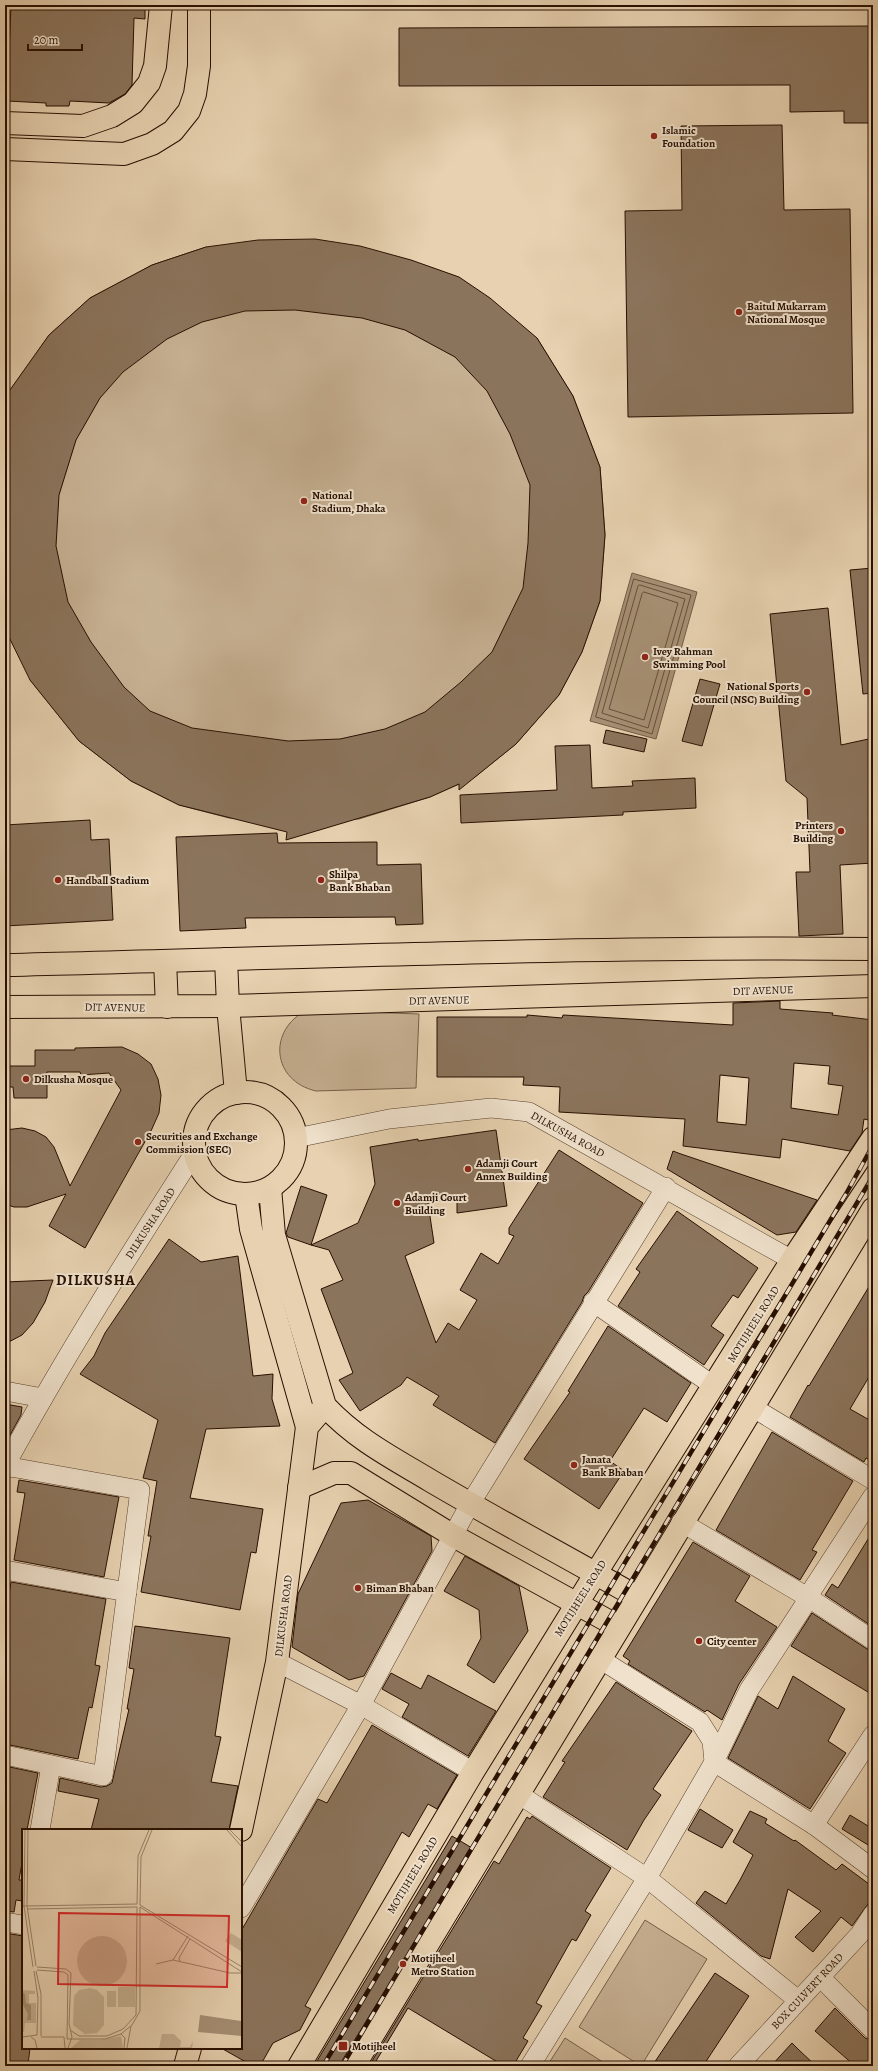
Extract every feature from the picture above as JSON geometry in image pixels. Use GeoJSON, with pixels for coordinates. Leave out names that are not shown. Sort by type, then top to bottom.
{"type":"FeatureCollection","features":[{"type":"Feature","properties":{"kind":"main road"},"geometry":{"type":"LineString","coordinates":[[5,123],[84,126],[112,116],[134,103],[149,83],[155,66],[161,5]]}},
{"type":"Feature","properties":{"kind":"main road"},"geometry":{"type":"LineString","coordinates":[[5,149],[124,154],[152,144],[173,131],[189,111],[194,94],[198,66],[199,5]]}},
{"type":"Feature","properties":{"kind":"main road"},"geometry":{"type":"LineString","coordinates":[[5,966],[226,959],[770,948],[873,949]]}},
{"type":"Feature","properties":{"kind":"main road"},"geometry":{"type":"LineString","coordinates":[[226,959],[228,1006],[236,1093]]}},
{"type":"Feature","properties":{"kind":"main road"},"geometry":{"type":"LineString","coordinates":[[165,961],[167,1007]]}},
{"type":"Feature","properties":{"kind":"main road","name":"DIT AVENUE"},"geometry":{"type":"LineString","coordinates":[[5,1007],[228,1006],[873,986]]}},
{"type":"Feature","properties":{"kind":"main road"},"geometry":{"type":"LineString","coordinates":[[252,1092],[263,1096],[282,1108],[292,1122],[296,1138],[295,1153],[290,1167],[282,1179],[270,1188],[258,1193],[232,1193],[219,1187],[208,1178],[200,1166],[195,1152],[195,1136],[199,1121],[208,1108],[221,1098],[236,1093],[252,1092]]}},
{"type":"Feature","properties":{"kind":"main road","name":"MOTIJHEEL ROAD"},"geometry":{"type":"LineString","coordinates":[[299,2066],[473,1772],[596,1573],[792,1260],[873,1138]]}},
{"type":"Feature","properties":{"kind":"main road"},"geometry":{"type":"LineString","coordinates":[[270,1188],[274,1235],[326,1406],[343,1425],[361,1439],[470,1504],[637,1597]]}},
{"type":"Feature","properties":{"kind":"main road"},"geometry":{"type":"LineString","coordinates":[[246,1194],[251,1229],[307,1427]]}},
{"type":"Feature","properties":{"kind":"main road"},"geometry":{"type":"LineString","coordinates":[[354,2066],[520,1795],[681,1522],[873,1209]]}},
{"type":"Feature","properties":{"kind":"main road"},"geometry":{"type":"LineString","coordinates":[[307,1427],[326,1406]]}},
{"type":"Feature","properties":{"kind":"main road","name":"DILKUSHA ROAD"},"geometry":{"type":"LineString","coordinates":[[241,1829],[277,1662],[307,1427]]}},
{"type":"Feature","properties":{"kind":"main road"},"geometry":{"type":"LineString","coordinates":[[299,1488],[334,1473],[351,1473],[452,1535],[619,1627]]}},
{"type":"Feature","properties":{"kind":"main road"},"geometry":{"type":"LineString","coordinates":[[185,2066],[190,2049]]}},
{"type":"Feature","properties":{"kind":"street","name":"DILKUSHA ROAD"},"geometry":{"type":"LineString","coordinates":[[296,1138],[389,1119],[491,1108],[529,1112],[666,1187],[792,1260]]}},
{"type":"Feature","properties":{"kind":"street","name":"DILKUSHA ROAD"},"geometry":{"type":"LineString","coordinates":[[5,1470],[5,1466],[43,1398],[107,1290],[195,1152]]}},
{"type":"Feature","properties":{"kind":"street"},"geometry":{"type":"LineString","coordinates":[[242,1906],[360,1705],[470,1504],[593,1302],[666,1187]]}},
{"type":"Feature","properties":{"kind":"street"},"geometry":{"type":"LineString","coordinates":[[593,1302],[714,1386]]}},
{"type":"Feature","properties":{"kind":"street"},"geometry":{"type":"LineString","coordinates":[[5,1391],[43,1398]]}},
{"type":"Feature","properties":{"kind":"street"},"geometry":{"type":"LineString","coordinates":[[752,1407],[873,1480]]}},
{"type":"Feature","properties":{"kind":"street"},"geometry":{"type":"LineString","coordinates":[[5,1466],[140,1490],[103,1776],[5,1755]]}},
{"type":"Feature","properties":{"kind":"street"},"geometry":{"type":"LineString","coordinates":[[530,2066],[646,1878],[714,1762],[749,1690],[809,1598],[810,1592],[873,1496]]}},
{"type":"Feature","properties":{"kind":"street"},"geometry":{"type":"LineString","coordinates":[[681,1522],[809,1598],[873,1640]]}},
{"type":"Feature","properties":{"kind":"street"},"geometry":{"type":"LineString","coordinates":[[5,1570],[127,1592]]}},
{"type":"Feature","properties":{"kind":"street"},"geometry":{"type":"LineString","coordinates":[[600,1659],[700,1722],[712,1741],[714,1762]]}},
{"type":"Feature","properties":{"kind":"street"},"geometry":{"type":"LineString","coordinates":[[277,1662],[360,1705],[473,1772]]}},
{"type":"Feature","properties":{"kind":"street"},"geometry":{"type":"LineString","coordinates":[[814,1825],[873,1735]]}},
{"type":"Feature","properties":{"kind":"street"},"geometry":{"type":"LineString","coordinates":[[714,1762],[814,1825],[873,1869]]}},
{"type":"Feature","properties":{"kind":"street"},"geometry":{"type":"LineString","coordinates":[[40,1829],[52,1765]]}},
{"type":"Feature","properties":{"kind":"street"},"geometry":{"type":"LineString","coordinates":[[520,1795],[646,1878],[798,2000]]}},
{"type":"Feature","properties":{"kind":"street","name":"BOX CULVERT ROAD"},"geometry":{"type":"LineString","coordinates":[[738,2066],[860,1934],[873,1914]]}},
{"type":"Feature","properties":{"kind":"street"},"geometry":{"type":"LineString","coordinates":[[5,1922],[22,1925]]}},
{"type":"Feature","properties":{"kind":"street"},"geometry":{"type":"LineString","coordinates":[[820,1977],[873,2030]]}},
{"type":"Feature","properties":{"kind":"shaded area","name":"National Stadium, Dhaka"},"geometry":{"type":"Polygon","coordinates":[[[206,247],[537,338],[573,396],[600,467],[605,535],[600,601],[582,652],[559,695],[516,744],[475,777],[430,797],[359,819],[288,821],[229,818],[179,805],[131,781],[79,741],[30,680],[5,397],[49,335],[90,298],[152,265],[206,247]]]}},
{"type":"Feature","properties":{"kind":"shaded area"},"geometry":{"type":"Polygon","coordinates":[[[307,1010],[419,1014],[416,1088],[316,1091],[301,1085],[290,1077],[283,1066],[280,1054],[281,1042],[285,1030],[294,1019],[307,1010]]]}},
{"type":"Feature","properties":{"kind":"shaded area"},"geometry":{"type":"Polygon","coordinates":[[[645,1920],[707,1959],[641,2066],[579,2027],[645,1920]]]}},
{"type":"Feature","properties":{"kind":"shaded area"},"geometry":{"type":"Polygon","coordinates":[[[565,2038],[609,2066],[547,2066],[565,2038]]]}},
{"type":"Feature","properties":{"kind":"water"},"geometry":{"type":"Polygon","coordinates":[[[632,573],[697,592],[656,739],[590,721],[632,573]]]}},
{"type":"Feature","properties":{"kind":"building"},"geometry":{"type":"Polygon","coordinates":[[[11,5],[145,5],[145,19],[134,18],[132,85],[125,94],[109,103],[70,101],[69,106],[46,106],[46,103],[7,101],[11,5]]]}},
{"type":"Feature","properties":{"kind":"building"},"geometry":{"type":"Polygon","coordinates":[[[873,26],[873,123],[844,123],[844,111],[790,112],[790,85],[399,86],[399,28],[873,26]]]}},
{"type":"Feature","properties":{"kind":"building","name":"Baitul Mukarram National Mosque"},"geometry":{"type":"Polygon","coordinates":[[[782,125],[784,210],[850,209],[853,413],[628,417],[625,211],[682,210],[681,126],[782,125]]]}},
{"type":"Feature","properties":{"kind":"building"},"geometry":{"type":"Polygon","coordinates":[[[315,239],[360,246],[411,260],[459,277],[490,298],[537,338],[573,396],[600,467],[605,535],[600,601],[582,652],[559,695],[516,744],[459,790],[459,784],[430,797],[286,840],[287,832],[179,805],[131,781],[79,741],[30,680],[5,629],[5,397],[49,335],[90,298],[152,265],[206,247],[258,240],[315,239]],[[295,310],[245,311],[202,322],[167,339],[123,372],[100,398],[76,440],[59,495],[56,546],[68,602],[91,642],[124,687],[150,711],[192,728],[288,741],[340,739],[385,729],[425,712],[461,682],[492,652],[523,588],[528,543],[530,485],[510,434],[487,391],[455,357],[405,330],[362,318],[295,310]]]}},
{"type":"Feature","properties":{"kind":"building"},"geometry":{"type":"Polygon","coordinates":[[[873,568],[873,693],[863,694],[850,570],[873,568]]]}},
{"type":"Feature","properties":{"kind":"building"},"geometry":{"type":"Polygon","coordinates":[[[828,608],[841,745],[873,738],[873,863],[840,865],[843,934],[799,936],[796,872],[810,872],[807,798],[786,781],[770,614],[828,608]]]}},
{"type":"Feature","properties":{"kind":"building"},"geometry":{"type":"Polygon","coordinates":[[[700,679],[720,684],[702,746],[682,741],[700,679]]]}},
{"type":"Feature","properties":{"kind":"building"},"geometry":{"type":"Polygon","coordinates":[[[606,730],[647,739],[644,752],[603,743],[606,730]]]}},
{"type":"Feature","properties":{"kind":"building"},"geometry":{"type":"Polygon","coordinates":[[[590,745],[592,788],[633,786],[632,781],[695,778],[696,808],[623,812],[623,815],[461,823],[460,795],[557,790],[555,746],[590,745]]]}},
{"type":"Feature","properties":{"kind":"building","name":"Handball Stadium"},"geometry":{"type":"Polygon","coordinates":[[[90,820],[91,840],[109,839],[113,920],[5,926],[5,825],[90,820]]]}},
{"type":"Feature","properties":{"kind":"building"},"geometry":{"type":"Polygon","coordinates":[[[277,833],[278,843],[377,842],[377,865],[421,864],[423,924],[396,925],[395,917],[245,918],[246,928],[180,931],[176,837],[277,833]]]}},
{"type":"Feature","properties":{"kind":"building"},"geometry":{"type":"Polygon","coordinates":[[[780,1001],[780,1009],[833,1013],[832,1015],[873,1020],[873,1121],[864,1119],[862,1133],[850,1151],[782,1139],[780,1158],[683,1146],[685,1119],[559,1112],[560,1087],[523,1085],[524,1077],[437,1077],[437,1017],[527,1017],[527,1015],[562,1018],[563,1015],[733,1025],[733,1003],[780,1001]],[[794,1063],[791,1108],[838,1115],[843,1086],[828,1084],[830,1066],[794,1063]],[[720,1075],[717,1122],[746,1125],[749,1078],[720,1075]]]}},
{"type":"Feature","properties":{"kind":"building"},"geometry":{"type":"Polygon","coordinates":[[[122,1047],[138,1054],[151,1064],[158,1079],[161,1095],[159,1113],[151,1131],[85,1248],[49,1226],[66,1194],[27,1207],[14,1207],[5,1204],[5,1130],[22,1128],[35,1131],[46,1137],[54,1147],[70,1186],[121,1090],[109,1073],[81,1075],[80,1072],[47,1072],[47,1098],[14,1098],[13,1087],[5,1087],[5,1066],[35,1066],[35,1050],[75,1050],[75,1048],[122,1047]]]}},
{"type":"Feature","properties":{"kind":"building"},"geometry":{"type":"Polygon","coordinates":[[[496,1130],[507,1206],[457,1213],[457,1198],[428,1203],[434,1243],[405,1256],[436,1343],[448,1323],[459,1330],[477,1300],[460,1290],[481,1253],[498,1264],[514,1236],[509,1234],[509,1228],[559,1150],[643,1203],[588,1292],[584,1296],[582,1302],[495,1443],[433,1405],[439,1396],[407,1377],[401,1385],[360,1411],[339,1380],[353,1373],[321,1289],[343,1280],[329,1250],[311,1245],[358,1223],[375,1184],[370,1147],[418,1139],[418,1141],[496,1130]]]}},
{"type":"Feature","properties":{"kind":"building"},"geometry":{"type":"Polygon","coordinates":[[[673,1151],[817,1200],[796,1232],[777,1235],[667,1169],[673,1151]]]}},
{"type":"Feature","properties":{"kind":"building"},"geometry":{"type":"Polygon","coordinates":[[[301,1186],[327,1195],[311,1245],[288,1237],[286,1233],[301,1186]]]}},
{"type":"Feature","properties":{"kind":"building"},"geometry":{"type":"Polygon","coordinates":[[[677,1211],[758,1268],[738,1298],[733,1295],[711,1326],[724,1335],[704,1365],[618,1306],[640,1272],[636,1269],[677,1211]]]}},
{"type":"Feature","properties":{"kind":"building"},"geometry":{"type":"Polygon","coordinates":[[[169,1239],[201,1262],[238,1256],[253,1376],[273,1374],[272,1399],[280,1426],[206,1429],[190,1498],[263,1509],[256,1553],[251,1552],[240,1610],[141,1592],[151,1536],[148,1536],[157,1481],[143,1478],[158,1420],[80,1374],[94,1356],[105,1333],[169,1239]]]}},
{"type":"Feature","properties":{"kind":"building"},"geometry":{"type":"Polygon","coordinates":[[[53,1280],[45,1302],[33,1323],[22,1335],[5,1344],[5,1282],[53,1280]]]}},
{"type":"Feature","properties":{"kind":"building"},"geometry":{"type":"Polygon","coordinates":[[[873,1280],[873,1370],[850,1409],[873,1422],[873,1462],[866,1458],[864,1462],[790,1417],[873,1280]]]}},
{"type":"Feature","properties":{"kind":"building"},"geometry":{"type":"Polygon","coordinates":[[[608,1326],[691,1383],[667,1422],[644,1408],[610,1461],[624,1471],[599,1509],[524,1459],[570,1392],[568,1391],[608,1326]]]}},
{"type":"Feature","properties":{"kind":"building"},"geometry":{"type":"Polygon","coordinates":[[[5,1404],[22,1407],[21,1415],[10,1435],[5,1434],[5,1404]]]}},
{"type":"Feature","properties":{"kind":"building"},"geometry":{"type":"Polygon","coordinates":[[[772,1432],[853,1481],[812,1550],[817,1552],[800,1580],[716,1530],[772,1432]]]}},
{"type":"Feature","properties":{"kind":"building"},"geometry":{"type":"Polygon","coordinates":[[[19,1480],[119,1497],[104,1577],[14,1560],[25,1493],[17,1492],[19,1480]]]}},
{"type":"Feature","properties":{"kind":"building","name":"Biman Bhaban"},"geometry":{"type":"Polygon","coordinates":[[[368,1500],[431,1536],[432,1551],[364,1676],[349,1680],[292,1647],[298,1594],[341,1503],[368,1500]]]}},
{"type":"Feature","properties":{"kind":"building"},"geometry":{"type":"Polygon","coordinates":[[[873,1531],[873,1627],[825,1595],[832,1584],[838,1588],[873,1531]]]}},
{"type":"Feature","properties":{"kind":"building","name":"City center"},"geometry":{"type":"Polygon","coordinates":[[[693,1542],[750,1576],[735,1601],[777,1627],[739,1684],[722,1720],[707,1710],[705,1712],[628,1664],[630,1661],[623,1656],[693,1542]]]}},
{"type":"Feature","properties":{"kind":"building"},"geometry":{"type":"Polygon","coordinates":[[[465,1556],[519,1586],[528,1631],[494,1683],[467,1665],[481,1638],[479,1610],[444,1591],[465,1556]]]}},
{"type":"Feature","properties":{"kind":"building"},"geometry":{"type":"Polygon","coordinates":[[[11,1582],[106,1599],[95,1665],[100,1666],[92,1708],[89,1707],[78,1759],[5,1744],[5,1620],[11,1582]]]}},
{"type":"Feature","properties":{"kind":"building"},"geometry":{"type":"Polygon","coordinates":[[[812,1613],[867,1649],[873,1651],[873,1695],[791,1646],[812,1613]]]}},
{"type":"Feature","properties":{"kind":"building"},"geometry":{"type":"Polygon","coordinates":[[[135,1626],[230,1638],[215,1736],[221,1737],[211,1782],[238,1786],[229,1829],[91,1829],[99,1799],[58,1791],[60,1778],[101,1787],[112,1783],[129,1709],[127,1709],[134,1669],[129,1668],[135,1626]]]}},
{"type":"Feature","properties":{"kind":"building"},"geometry":{"type":"Polygon","coordinates":[[[391,1673],[421,1689],[428,1675],[496,1711],[468,1756],[402,1717],[409,1704],[382,1689],[391,1673]]]}},
{"type":"Feature","properties":{"kind":"building"},"geometry":{"type":"Polygon","coordinates":[[[793,1676],[845,1709],[828,1741],[846,1753],[810,1809],[728,1758],[758,1696],[778,1709],[793,1676]]]}},
{"type":"Feature","properties":{"kind":"building"},"geometry":{"type":"Polygon","coordinates":[[[616,1682],[692,1731],[653,1789],[661,1795],[644,1820],[627,1850],[543,1797],[565,1762],[562,1761],[616,1682]]]}},
{"type":"Feature","properties":{"kind":"building"},"geometry":{"type":"Polygon","coordinates":[[[372,1725],[457,1775],[437,1809],[428,1804],[409,1837],[402,1832],[305,2006],[311,2009],[300,2030],[273,2043],[260,2066],[253,2066],[223,2049],[242,2049],[242,1929],[318,1799],[327,1803],[372,1725]]]}},
{"type":"Feature","properties":{"kind":"building"},"geometry":{"type":"Polygon","coordinates":[[[5,1766],[38,1773],[27,1829],[22,1829],[22,1863],[19,1880],[22,1880],[22,1901],[16,1900],[14,1912],[5,1911],[5,1766]]]}},
{"type":"Feature","properties":{"kind":"building"},"geometry":{"type":"Polygon","coordinates":[[[700,1809],[733,1830],[722,1848],[688,1830],[700,1809]]]}},
{"type":"Feature","properties":{"kind":"building"},"geometry":{"type":"Polygon","coordinates":[[[750,1811],[767,1819],[765,1823],[794,1841],[795,1840],[836,1870],[842,1864],[873,1887],[873,1897],[852,1926],[841,1917],[813,1952],[795,1937],[821,1911],[788,1889],[770,1959],[761,1956],[696,1903],[705,1891],[726,1904],[753,1855],[733,1842],[750,1811]]]}},
{"type":"Feature","properties":{"kind":"building"},"geometry":{"type":"Polygon","coordinates":[[[850,1815],[873,1829],[873,1848],[842,1829],[850,1815]]]}},
{"type":"Feature","properties":{"kind":"building"},"geometry":{"type":"Polygon","coordinates":[[[532,1816],[611,1868],[585,1911],[591,1915],[576,1941],[572,1939],[536,2003],[542,2006],[523,2038],[528,2041],[513,2066],[504,2066],[408,2008],[373,2066],[369,2066],[494,1861],[499,1864],[527,1817],[530,1819],[532,1816]]]}},
{"type":"Feature","properties":{"kind":"building"},"geometry":{"type":"Polygon","coordinates":[[[452,1836],[472,1848],[343,2059],[342,2066],[314,2066],[452,1836]]]}},
{"type":"Feature","properties":{"kind":"building"},"geometry":{"type":"Polygon","coordinates":[[[5,1933],[22,1936],[22,2049],[30,2049],[28,2065],[5,2062],[5,1933]]]}},
{"type":"Feature","properties":{"kind":"building"},"geometry":{"type":"Polygon","coordinates":[[[715,1973],[749,1996],[703,2066],[652,2066],[715,1973]]]}},
{"type":"Feature","properties":{"kind":"building"},"geometry":{"type":"Polygon","coordinates":[[[835,2008],[865,2038],[873,2041],[873,2066],[855,2066],[815,2031],[835,2008]]]}},
{"type":"Feature","properties":{"kind":"building"},"geometry":{"type":"Polygon","coordinates":[[[792,2043],[799,2050],[816,2066],[771,2066],[792,2043]]]}},
{"type":"Feature","properties":{"kind":"railway"},"geometry":{"type":"LineString","coordinates":[[323,2066],[846,1194],[873,1145]]}},
{"type":"Feature","properties":{"kind":"railway"},"geometry":{"type":"LineString","coordinates":[[342,2066],[873,1176]]}},
{"type":"Feature","properties":{"kind":"place","name":"Islamic Foundation"},"geometry":{"type":"Point","coordinates":[654,136]}},
{"type":"Feature","properties":{"kind":"place","name":"Baitul Mukarram National Mosque"},"geometry":{"type":"Point","coordinates":[739,312]}},
{"type":"Feature","properties":{"kind":"place","name":"National Stadium, Dhaka"},"geometry":{"type":"Point","coordinates":[304,501]}},
{"type":"Feature","properties":{"kind":"place","name":"Ivey Rahman Swimming Pool"},"geometry":{"type":"Point","coordinates":[645,657]}},
{"type":"Feature","properties":{"kind":"place","name":"National Sports Council (NSC) Building"},"geometry":{"type":"Point","coordinates":[807,692]}},
{"type":"Feature","properties":{"kind":"place","name":"Printers Building"},"geometry":{"type":"Point","coordinates":[841,831]}},
{"type":"Feature","properties":{"kind":"place","name":"Handball Stadium"},"geometry":{"type":"Point","coordinates":[58,880]}},
{"type":"Feature","properties":{"kind":"place","name":"Shilpa Bank Bhaban"},"geometry":{"type":"Point","coordinates":[321,880]}},
{"type":"Feature","properties":{"kind":"place","name":"Dilkusha Mosque"},"geometry":{"type":"Point","coordinates":[26,1079]}},
{"type":"Feature","properties":{"kind":"place","name":"Securities and Exchange Commission (SEC)"},"geometry":{"type":"Point","coordinates":[138,1142]}},
{"type":"Feature","properties":{"kind":"place","name":"Adamji Court Annex Building"},"geometry":{"type":"Point","coordinates":[468,1169]}},
{"type":"Feature","properties":{"kind":"place","name":"Adamji Court Building"},"geometry":{"type":"Point","coordinates":[397,1203]}},
{"type":"Feature","properties":{"kind":"place","name":"Janata Bank Bhaban"},"geometry":{"type":"Point","coordinates":[574,1465]}},
{"type":"Feature","properties":{"kind":"place","name":"Biman Bhaban"},"geometry":{"type":"Point","coordinates":[358,1588]}},
{"type":"Feature","properties":{"kind":"place","name":"City center"},"geometry":{"type":"Point","coordinates":[699,1641]}},
{"type":"Feature","properties":{"kind":"place","name":"Motijheel Metro Station"},"geometry":{"type":"Point","coordinates":[403,1964]}},
{"type":"Feature","properties":{"kind":"place","name":"Motijheel"},"geometry":{"type":"Point","coordinates":[343,2046]}},
{"type":"Feature","properties":{"kind":"district","name":"DILKUSHA"},"geometry":{"type":"Point","coordinates":[96,1280]}}]}
